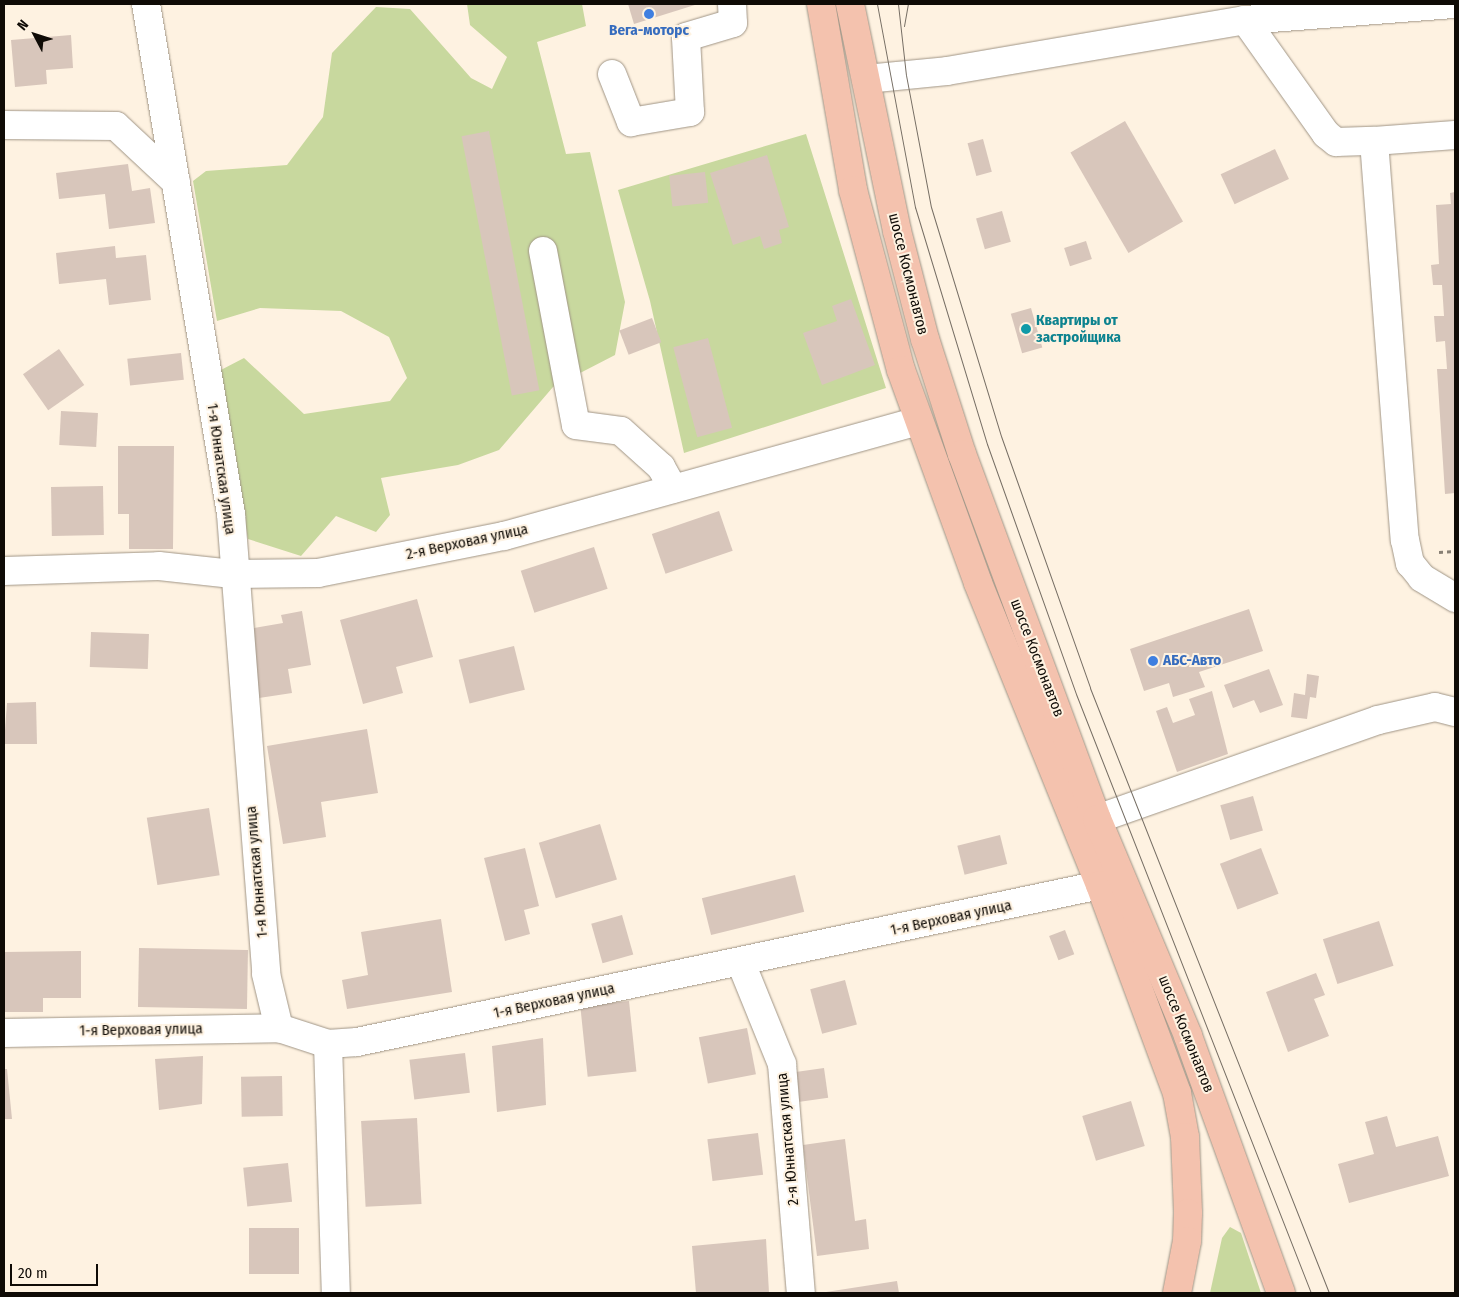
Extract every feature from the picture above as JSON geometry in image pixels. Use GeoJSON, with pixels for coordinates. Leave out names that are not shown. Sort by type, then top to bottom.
{"type":"FeatureCollection","features":[{"type":"Feature","properties":{"kind":"main road","name":"шоссе Космонавтов"},"geometry":{"type":"LineString","coordinates":[[821,4],[853,190],[882,305],[918,421],[978,583],[1100,885],[1177,1093],[1184,1137],[1188,1213],[1188,1241],[1177,1293]]}},
{"type":"Feature","properties":{"kind":"main road","name":"шоссе Космонавтов"},"geometry":{"type":"LineString","coordinates":[[850,4],[884,177],[924,339],[979,504],[1097,819],[1191,1045],[1281,1293]]}},
{"type":"Feature","properties":{"kind":"street","name":"1-я Юннатская улица"},"geometry":{"type":"LineString","coordinates":[[146,4],[231,514],[232,574],[266,974],[279,1028]]}},
{"type":"Feature","properties":{"kind":"street"},"geometry":{"type":"LineString","coordinates":[[612,74],[631,122],[690,112],[686,37],[733,22],[732,4]]}},
{"type":"Feature","properties":{"kind":"street"},"geometry":{"type":"LineString","coordinates":[[866,79],[946,71],[1245,20],[1455,4]]}},
{"type":"Feature","properties":{"kind":"street"},"geometry":{"type":"LineString","coordinates":[[1245,20],[1326,134],[1336,142],[1374,142],[1455,135]]}},
{"type":"Feature","properties":{"kind":"street"},"geometry":{"type":"LineString","coordinates":[[4,125],[116,126],[176,182]]}},
{"type":"Feature","properties":{"kind":"street"},"geometry":{"type":"LineString","coordinates":[[1374,142],[1405,540],[1410,563],[1422,578],[1455,598]]}},
{"type":"Feature","properties":{"kind":"street"},"geometry":{"type":"LineString","coordinates":[[543,251],[576,425],[621,431],[660,467],[673,489]]}},
{"type":"Feature","properties":{"kind":"street","name":"2-я Верховая улица"},"geometry":{"type":"LineString","coordinates":[[4,571],[158,566],[232,574],[318,573],[504,536],[918,421]]}},
{"type":"Feature","properties":{"kind":"street"},"geometry":{"type":"LineString","coordinates":[[1422,578],[1455,576]]}},
{"type":"Feature","properties":{"kind":"street"},"geometry":{"type":"LineString","coordinates":[[1097,819],[1378,720],[1435,707],[1455,712]]}},
{"type":"Feature","properties":{"kind":"street","name":"1-я Верховая улица"},"geometry":{"type":"LineString","coordinates":[[4,1033],[279,1028],[328,1044],[356,1042],[741,963],[1100,885]]}},
{"type":"Feature","properties":{"kind":"street","name":"2-я Юннатская улица"},"geometry":{"type":"LineString","coordinates":[[741,963],[782,1064],[801,1293]]}},
{"type":"Feature","properties":{"kind":"street"},"geometry":{"type":"LineString","coordinates":[[328,1044],[336,1293]]}},
{"type":"Feature","properties":{"kind":"green space"},"geometry":{"type":"Polygon","coordinates":[[[467,4],[582,4],[586,26],[537,42],[566,154],[590,152],[625,302],[615,355],[553,387],[499,450],[458,465],[381,478],[390,515],[376,532],[336,516],[301,556],[248,539],[217,372],[244,358],[304,414],[390,401],[407,378],[389,337],[341,311],[260,308],[217,321],[193,181],[206,171],[287,165],[323,117],[332,53],[376,7],[410,9],[471,78],[492,89],[507,57],[470,25],[467,4]]]}},
{"type":"Feature","properties":{"kind":"green space"},"geometry":{"type":"Polygon","coordinates":[[[806,134],[886,388],[684,453],[650,301],[618,190],[806,134]]]}},
{"type":"Feature","properties":{"kind":"green space"},"geometry":{"type":"Polygon","coordinates":[[[1230,1227],[1241,1233],[1261,1293],[1210,1293],[1222,1238],[1230,1227]]]}},
{"type":"Feature","properties":{"kind":"building","name":"Вега-моторс"},"geometry":{"type":"Polygon","coordinates":[[[628,4],[698,4],[634,24],[628,4]]]}},
{"type":"Feature","properties":{"kind":"building"},"geometry":{"type":"Polygon","coordinates":[[[71,35],[73,68],[46,70],[47,84],[15,87],[11,40],[71,35]]]}},
{"type":"Feature","properties":{"kind":"building"},"geometry":{"type":"Polygon","coordinates":[[[1125,121],[1183,221],[1128,253],[1070,152],[1125,121]]]}},
{"type":"Feature","properties":{"kind":"building"},"geometry":{"type":"Polygon","coordinates":[[[489,131],[539,390],[512,395],[462,136],[489,131]]]}},
{"type":"Feature","properties":{"kind":"building"},"geometry":{"type":"Polygon","coordinates":[[[983,139],[992,172],[976,176],[968,143],[983,139]]]}},
{"type":"Feature","properties":{"kind":"building"},"geometry":{"type":"Polygon","coordinates":[[[1275,149],[1289,179],[1235,204],[1221,174],[1275,149]]]}},
{"type":"Feature","properties":{"kind":"building"},"geometry":{"type":"Polygon","coordinates":[[[767,155],[789,227],[779,230],[782,243],[764,249],[760,236],[733,245],[710,173],[767,155]]]}},
{"type":"Feature","properties":{"kind":"building"},"geometry":{"type":"Polygon","coordinates":[[[128,164],[132,191],[150,188],[155,223],[109,229],[105,194],[59,199],[56,173],[128,164]]]}},
{"type":"Feature","properties":{"kind":"building"},"geometry":{"type":"Polygon","coordinates":[[[705,172],[708,203],[672,207],[669,176],[705,172]]]}},
{"type":"Feature","properties":{"kind":"building"},"geometry":{"type":"Polygon","coordinates":[[[1455,192],[1455,493],[1445,494],[1437,369],[1447,369],[1445,341],[1436,342],[1434,316],[1444,316],[1442,285],[1433,285],[1431,265],[1439,264],[1436,205],[1451,204],[1450,193],[1455,192]]]}},
{"type":"Feature","properties":{"kind":"building"},"geometry":{"type":"Polygon","coordinates":[[[1002,211],[1011,242],[985,249],[976,218],[1002,211]]]}},
{"type":"Feature","properties":{"kind":"building"},"geometry":{"type":"Polygon","coordinates":[[[1086,241],[1092,259],[1070,266],[1064,248],[1086,241]]]}},
{"type":"Feature","properties":{"kind":"building"},"geometry":{"type":"Polygon","coordinates":[[[115,246],[116,258],[146,255],[151,300],[109,305],[106,279],[59,284],[56,253],[115,246]]]}},
{"type":"Feature","properties":{"kind":"building"},"geometry":{"type":"Polygon","coordinates":[[[851,299],[875,365],[822,385],[803,333],[837,321],[832,306],[851,299]]]}},
{"type":"Feature","properties":{"kind":"building","name":"Квартиры от застройщика"},"geometry":{"type":"Polygon","coordinates":[[[1031,308],[1042,347],[1022,353],[1011,314],[1031,308]]]}},
{"type":"Feature","properties":{"kind":"building"},"geometry":{"type":"Polygon","coordinates":[[[652,318],[661,342],[629,355],[619,331],[652,318]]]}},
{"type":"Feature","properties":{"kind":"building"},"geometry":{"type":"Polygon","coordinates":[[[708,338],[732,428],[697,437],[673,347],[708,338]]]}},
{"type":"Feature","properties":{"kind":"building"},"geometry":{"type":"Polygon","coordinates":[[[59,349],[84,385],[48,410],[23,374],[59,349]]]}},
{"type":"Feature","properties":{"kind":"building"},"geometry":{"type":"Polygon","coordinates":[[[181,353],[184,380],[130,385],[127,359],[181,353]]]}},
{"type":"Feature","properties":{"kind":"building"},"geometry":{"type":"Polygon","coordinates":[[[61,411],[98,413],[96,447],[59,445],[61,411]]]}},
{"type":"Feature","properties":{"kind":"building"},"geometry":{"type":"Polygon","coordinates":[[[118,446],[174,446],[173,549],[129,549],[129,514],[118,514],[118,446]]]}},
{"type":"Feature","properties":{"kind":"building"},"geometry":{"type":"Polygon","coordinates":[[[103,486],[104,535],[52,536],[51,487],[103,486]]]}},
{"type":"Feature","properties":{"kind":"building"},"geometry":{"type":"Polygon","coordinates":[[[719,511],[733,551],[666,574],[652,534],[719,511]]]}},
{"type":"Feature","properties":{"kind":"building"},"geometry":{"type":"Polygon","coordinates":[[[594,547],[608,589],[534,613],[521,571],[594,547]]]}},
{"type":"Feature","properties":{"kind":"building"},"geometry":{"type":"Polygon","coordinates":[[[417,599],[433,657],[396,667],[403,693],[363,704],[340,620],[417,599]]]}},
{"type":"Feature","properties":{"kind":"building"},"geometry":{"type":"Polygon","coordinates":[[[1249,609],[1263,651],[1199,672],[1205,687],[1173,697],[1169,683],[1144,691],[1130,649],[1249,609]]]}},
{"type":"Feature","properties":{"kind":"building"},"geometry":{"type":"Polygon","coordinates":[[[302,611],[311,665],[288,669],[292,693],[259,698],[248,629],[283,623],[281,615],[302,611]]]}},
{"type":"Feature","properties":{"kind":"building"},"geometry":{"type":"Polygon","coordinates":[[[91,632],[149,634],[148,669],[90,667],[91,632]]]}},
{"type":"Feature","properties":{"kind":"building"},"geometry":{"type":"Polygon","coordinates":[[[514,646],[525,690],[470,703],[459,660],[514,646]]]}},
{"type":"Feature","properties":{"kind":"building"},"geometry":{"type":"Polygon","coordinates":[[[1269,669],[1283,705],[1260,713],[1254,700],[1233,708],[1224,685],[1269,669]]]}},
{"type":"Feature","properties":{"kind":"building"},"geometry":{"type":"Polygon","coordinates":[[[1307,674],[1319,676],[1316,698],[1310,697],[1307,719],[1291,717],[1294,693],[1305,695],[1307,674]]]}},
{"type":"Feature","properties":{"kind":"building"},"geometry":{"type":"Polygon","coordinates":[[[1212,691],[1228,754],[1177,772],[1156,711],[1167,707],[1173,723],[1195,715],[1189,699],[1212,691]]]}},
{"type":"Feature","properties":{"kind":"building"},"geometry":{"type":"Polygon","coordinates":[[[36,702],[37,744],[4,744],[7,703],[36,702]]]}},
{"type":"Feature","properties":{"kind":"building"},"geometry":{"type":"Polygon","coordinates":[[[367,729],[378,793],[321,802],[326,837],[283,844],[267,746],[367,729]]]}},
{"type":"Feature","properties":{"kind":"building"},"geometry":{"type":"Polygon","coordinates":[[[1253,796],[1263,831],[1230,840],[1220,805],[1253,796]]]}},
{"type":"Feature","properties":{"kind":"building"},"geometry":{"type":"Polygon","coordinates":[[[209,808],[220,875],[157,885],[147,818],[209,808]]]}},
{"type":"Feature","properties":{"kind":"building"},"geometry":{"type":"Polygon","coordinates":[[[600,824],[617,879],[556,898],[539,843],[600,824]]]}},
{"type":"Feature","properties":{"kind":"building"},"geometry":{"type":"Polygon","coordinates":[[[1000,835],[1007,864],[965,875],[957,846],[1000,835]]]}},
{"type":"Feature","properties":{"kind":"building"},"geometry":{"type":"Polygon","coordinates":[[[525,848],[539,906],[524,910],[530,934],[505,941],[484,858],[525,848]]]}},
{"type":"Feature","properties":{"kind":"building"},"geometry":{"type":"Polygon","coordinates":[[[1261,848],[1279,894],[1237,910],[1220,864],[1261,848]]]}},
{"type":"Feature","properties":{"kind":"building"},"geometry":{"type":"Polygon","coordinates":[[[795,875],[804,912],[711,935],[702,898],[795,875]]]}},
{"type":"Feature","properties":{"kind":"building"},"geometry":{"type":"Polygon","coordinates":[[[622,915],[633,954],[603,963],[591,924],[622,915]]]}},
{"type":"Feature","properties":{"kind":"building"},"geometry":{"type":"Polygon","coordinates":[[[441,919],[452,992],[347,1009],[342,980],[368,975],[361,932],[441,919]]]}},
{"type":"Feature","properties":{"kind":"building"},"geometry":{"type":"Polygon","coordinates":[[[1379,921],[1394,966],[1337,984],[1323,939],[1379,921]]]}},
{"type":"Feature","properties":{"kind":"building"},"geometry":{"type":"Polygon","coordinates":[[[1065,930],[1074,954],[1058,960],[1049,936],[1065,930]]]}},
{"type":"Feature","properties":{"kind":"building"},"geometry":{"type":"Polygon","coordinates":[[[139,948],[248,950],[247,1009],[138,1007],[139,948]]]}},
{"type":"Feature","properties":{"kind":"building"},"geometry":{"type":"Polygon","coordinates":[[[81,951],[81,998],[43,998],[43,1012],[4,1012],[4,952],[81,951]]]}},
{"type":"Feature","properties":{"kind":"building"},"geometry":{"type":"Polygon","coordinates":[[[1316,973],[1325,995],[1314,999],[1329,1036],[1288,1052],[1266,992],[1316,973]]]}},
{"type":"Feature","properties":{"kind":"building"},"geometry":{"type":"Polygon","coordinates":[[[845,980],[857,1024],[822,1034],[810,989],[845,980]]]}},
{"type":"Feature","properties":{"kind":"building"},"geometry":{"type":"Polygon","coordinates":[[[629,1001],[636,1072],[588,1077],[580,1006],[629,1001]]]}},
{"type":"Feature","properties":{"kind":"building"},"geometry":{"type":"Polygon","coordinates":[[[747,1028],[756,1074],[708,1083],[699,1037],[747,1028]]]}},
{"type":"Feature","properties":{"kind":"building"},"geometry":{"type":"Polygon","coordinates":[[[543,1038],[546,1105],[497,1112],[492,1046],[543,1038]]]}},
{"type":"Feature","properties":{"kind":"building"},"geometry":{"type":"Polygon","coordinates":[[[465,1053],[470,1093],[414,1100],[409,1060],[465,1053]]]}},
{"type":"Feature","properties":{"kind":"building"},"geometry":{"type":"Polygon","coordinates":[[[203,1056],[202,1104],[159,1110],[155,1059],[203,1056]]]}},
{"type":"Feature","properties":{"kind":"building"},"geometry":{"type":"Polygon","coordinates":[[[824,1068],[828,1098],[796,1102],[792,1072],[824,1068]]]}},
{"type":"Feature","properties":{"kind":"building"},"geometry":{"type":"Polygon","coordinates":[[[4,1069],[7,1069],[12,1119],[4,1119],[4,1069]]]}},
{"type":"Feature","properties":{"kind":"building"},"geometry":{"type":"Polygon","coordinates":[[[282,1076],[283,1116],[242,1117],[241,1077],[282,1076]]]}},
{"type":"Feature","properties":{"kind":"building"},"geometry":{"type":"Polygon","coordinates":[[[1131,1101],[1145,1146],[1096,1161],[1082,1116],[1131,1101]]]}},
{"type":"Feature","properties":{"kind":"building"},"geometry":{"type":"Polygon","coordinates":[[[1387,1116],[1396,1147],[1438,1136],[1449,1176],[1349,1203],[1338,1164],[1374,1154],[1365,1122],[1387,1116]]]}},
{"type":"Feature","properties":{"kind":"building"},"geometry":{"type":"Polygon","coordinates":[[[417,1118],[422,1204],[366,1207],[361,1121],[417,1118]]]}},
{"type":"Feature","properties":{"kind":"building"},"geometry":{"type":"Polygon","coordinates":[[[758,1133],[763,1175],[712,1181],[707,1139],[758,1133]]]}},
{"type":"Feature","properties":{"kind":"building"},"geometry":{"type":"Polygon","coordinates":[[[845,1139],[855,1221],[866,1219],[869,1249],[817,1256],[803,1145],[845,1139]]]}},
{"type":"Feature","properties":{"kind":"building"},"geometry":{"type":"Polygon","coordinates":[[[288,1163],[292,1202],[247,1206],[243,1168],[288,1163]]]}},
{"type":"Feature","properties":{"kind":"building"},"geometry":{"type":"Polygon","coordinates":[[[249,1228],[299,1228],[299,1274],[249,1274],[249,1228]]]}},
{"type":"Feature","properties":{"kind":"building"},"geometry":{"type":"Polygon","coordinates":[[[766,1239],[769,1293],[696,1293],[692,1246],[766,1239]]]}},
{"type":"Feature","properties":{"kind":"building"},"geometry":{"type":"Polygon","coordinates":[[[897,1281],[899,1293],[826,1293],[826,1292],[897,1281]]]}},
{"type":"Feature","properties":{"kind":"tram line"},"geometry":{"type":"LineString","coordinates":[[877,4],[915,207],[987,444],[1076,694],[1311,1293]]}},
{"type":"Feature","properties":{"kind":"tram line"},"geometry":{"type":"LineString","coordinates":[[898,4],[906,75],[931,207],[1001,436],[1090,688],[1329,1293]]}},
{"type":"Feature","properties":{"kind":"tram line"},"geometry":{"type":"LineString","coordinates":[[904,26],[908,4]]}},
{"type":"Feature","properties":{"kind":"place","name":"Вега-моторс"},"geometry":{"type":"Point","coordinates":[649,14]}},
{"type":"Feature","properties":{"kind":"place","name":"Квартиры от застройщика"},"geometry":{"type":"Point","coordinates":[1026,329]}},
{"type":"Feature","properties":{"kind":"place","name":"АБС-Авто"},"geometry":{"type":"Point","coordinates":[1153,661]}}]}
